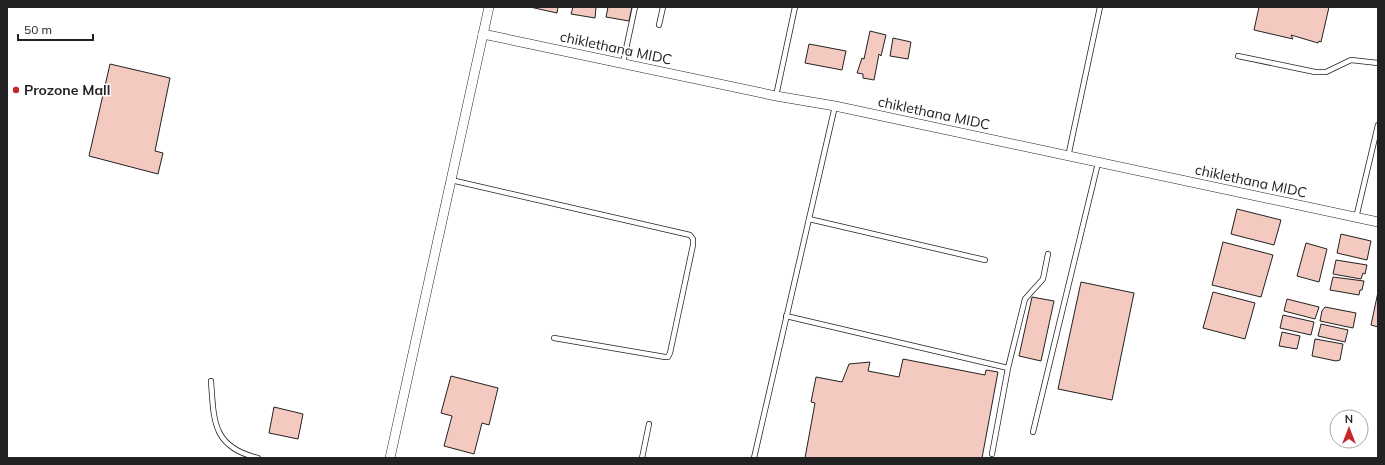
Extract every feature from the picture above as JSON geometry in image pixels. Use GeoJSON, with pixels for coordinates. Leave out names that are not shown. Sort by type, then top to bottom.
{"type":"FeatureCollection","features":[{"type":"Feature","properties":{"kind":"street"},"geometry":{"type":"LineString","coordinates":[[390,458],[489,7]]}},
{"type":"Feature","properties":{"kind":"street","name":"chiklethana MIDC"},"geometry":{"type":"LineString","coordinates":[[483,34],[776,96],[835,106],[1378,222]]}},
{"type":"Feature","properties":{"kind":"lane"},"geometry":{"type":"LineString","coordinates":[[623,64],[635,7]]}},
{"type":"Feature","properties":{"kind":"lane"},"geometry":{"type":"LineString","coordinates":[[658,25],[663,7]]}},
{"type":"Feature","properties":{"kind":"lane"},"geometry":{"type":"LineString","coordinates":[[776,96],[795,7]]}},
{"type":"Feature","properties":{"kind":"lane"},"geometry":{"type":"LineString","coordinates":[[1068,157],[1100,7]]}},
{"type":"Feature","properties":{"kind":"lane"},"geometry":{"type":"LineString","coordinates":[[1238,56],[1315,72],[1326,72],[1351,60],[1378,64]]}},
{"type":"Feature","properties":{"kind":"lane"},"geometry":{"type":"LineString","coordinates":[[754,458],[835,106]]}},
{"type":"Feature","properties":{"kind":"lane"},"geometry":{"type":"LineString","coordinates":[[1356,218],[1378,125]]}},
{"type":"Feature","properties":{"kind":"lane"},"geometry":{"type":"LineString","coordinates":[[1033,432],[1098,163]]}},
{"type":"Feature","properties":{"kind":"lane"},"geometry":{"type":"LineString","coordinates":[[451,180],[690,235],[693,239],[693,245],[668,357],[554,338]]}},
{"type":"Feature","properties":{"kind":"lane"},"geometry":{"type":"LineString","coordinates":[[809,219],[985,260]]}},
{"type":"Feature","properties":{"kind":"lane"},"geometry":{"type":"LineString","coordinates":[[992,454],[1008,368],[1025,299],[1043,279],[1048,254]]}},
{"type":"Feature","properties":{"kind":"lane"},"geometry":{"type":"LineString","coordinates":[[786,316],[1008,368]]}},
{"type":"Feature","properties":{"kind":"lane"},"geometry":{"type":"LineString","coordinates":[[211,382],[216,429],[227,444],[245,455],[258,458]]}},
{"type":"Feature","properties":{"kind":"lane"},"geometry":{"type":"LineString","coordinates":[[642,458],[649,424]]}},
{"type":"Feature","properties":{"kind":"building"},"geometry":{"type":"Polygon","coordinates":[[[530,7],[558,7],[557,13],[530,7]]]}},
{"type":"Feature","properties":{"kind":"building"},"geometry":{"type":"Polygon","coordinates":[[[573,7],[596,7],[595,18],[571,14],[573,7]]]}},
{"type":"Feature","properties":{"kind":"building"},"geometry":{"type":"Polygon","coordinates":[[[608,7],[632,7],[629,21],[606,17],[608,7]]]}},
{"type":"Feature","properties":{"kind":"building"},"geometry":{"type":"Polygon","coordinates":[[[1259,7],[1329,7],[1321,42],[1319,41],[1318,43],[1291,35],[1293,39],[1254,30],[1259,7]]]}},
{"type":"Feature","properties":{"kind":"building"},"geometry":{"type":"Polygon","coordinates":[[[870,31],[886,35],[881,56],[879,54],[874,80],[863,78],[863,74],[857,73],[862,58],[864,59],[870,31]]]}},
{"type":"Feature","properties":{"kind":"building"},"geometry":{"type":"Polygon","coordinates":[[[893,38],[911,42],[908,59],[890,56],[893,38]]]}},
{"type":"Feature","properties":{"kind":"building"},"geometry":{"type":"Polygon","coordinates":[[[809,44],[846,51],[842,70],[805,63],[809,44]]]}},
{"type":"Feature","properties":{"kind":"building"},"geometry":{"type":"Polygon","coordinates":[[[110,64],[170,78],[155,151],[163,153],[158,174],[89,156],[110,64]]]}},
{"type":"Feature","properties":{"kind":"building"},"geometry":{"type":"Polygon","coordinates":[[[1237,209],[1281,220],[1274,245],[1231,234],[1237,209]]]}},
{"type":"Feature","properties":{"kind":"building"},"geometry":{"type":"Polygon","coordinates":[[[1341,234],[1371,241],[1367,260],[1337,253],[1341,234]]]}},
{"type":"Feature","properties":{"kind":"building"},"geometry":{"type":"Polygon","coordinates":[[[1223,242],[1273,255],[1261,297],[1212,285],[1223,242]]]}},
{"type":"Feature","properties":{"kind":"building"},"geometry":{"type":"Polygon","coordinates":[[[1306,243],[1327,249],[1319,282],[1297,276],[1306,243]]]}},
{"type":"Feature","properties":{"kind":"building"},"geometry":{"type":"Polygon","coordinates":[[[1336,260],[1367,265],[1365,274],[1363,273],[1361,279],[1333,274],[1336,260]]]}},
{"type":"Feature","properties":{"kind":"building"},"geometry":{"type":"Polygon","coordinates":[[[1333,277],[1364,281],[1362,290],[1360,290],[1359,295],[1330,290],[1333,277]]]}},
{"type":"Feature","properties":{"kind":"building"},"geometry":{"type":"Polygon","coordinates":[[[1081,282],[1134,293],[1112,400],[1058,389],[1081,282]]]}},
{"type":"Feature","properties":{"kind":"building"},"geometry":{"type":"Polygon","coordinates":[[[1213,292],[1255,303],[1245,339],[1203,328],[1213,292]]]}},
{"type":"Feature","properties":{"kind":"building"},"geometry":{"type":"Polygon","coordinates":[[[1378,292],[1378,327],[1371,325],[1378,292]]]}},
{"type":"Feature","properties":{"kind":"building"},"geometry":{"type":"Polygon","coordinates":[[[1032,297],[1054,301],[1041,361],[1019,356],[1032,297]]]}},
{"type":"Feature","properties":{"kind":"building"},"geometry":{"type":"Polygon","coordinates":[[[1287,299],[1319,307],[1315,319],[1284,311],[1287,299]]]}},
{"type":"Feature","properties":{"kind":"building"},"geometry":{"type":"Polygon","coordinates":[[[1325,307],[1356,313],[1353,328],[1320,321],[1322,311],[1325,307]]]}},
{"type":"Feature","properties":{"kind":"building"},"geometry":{"type":"Polygon","coordinates":[[[1283,315],[1314,322],[1311,335],[1280,328],[1283,315]]]}},
{"type":"Feature","properties":{"kind":"building"},"geometry":{"type":"Polygon","coordinates":[[[1321,324],[1348,330],[1345,342],[1318,336],[1321,324]]]}},
{"type":"Feature","properties":{"kind":"building"},"geometry":{"type":"Polygon","coordinates":[[[1282,332],[1300,336],[1297,349],[1279,346],[1282,332]]]}},
{"type":"Feature","properties":{"kind":"building"},"geometry":{"type":"Polygon","coordinates":[[[1315,339],[1343,344],[1340,360],[1336,361],[1312,356],[1315,339]]]}},
{"type":"Feature","properties":{"kind":"building"},"geometry":{"type":"Polygon","coordinates":[[[903,359],[985,375],[986,370],[998,372],[982,458],[805,458],[815,403],[811,402],[816,377],[842,382],[849,364],[870,362],[868,371],[899,377],[903,359]]]}},
{"type":"Feature","properties":{"kind":"building"},"geometry":{"type":"Polygon","coordinates":[[[451,376],[498,388],[489,425],[482,423],[474,454],[444,446],[452,416],[441,413],[451,376]]]}},
{"type":"Feature","properties":{"kind":"building"},"geometry":{"type":"Polygon","coordinates":[[[274,407],[303,414],[298,439],[269,433],[274,407]]]}},
{"type":"Feature","properties":{"kind":"place","name":"Prozone Mall"},"geometry":{"type":"Point","coordinates":[16,90]}}]}
